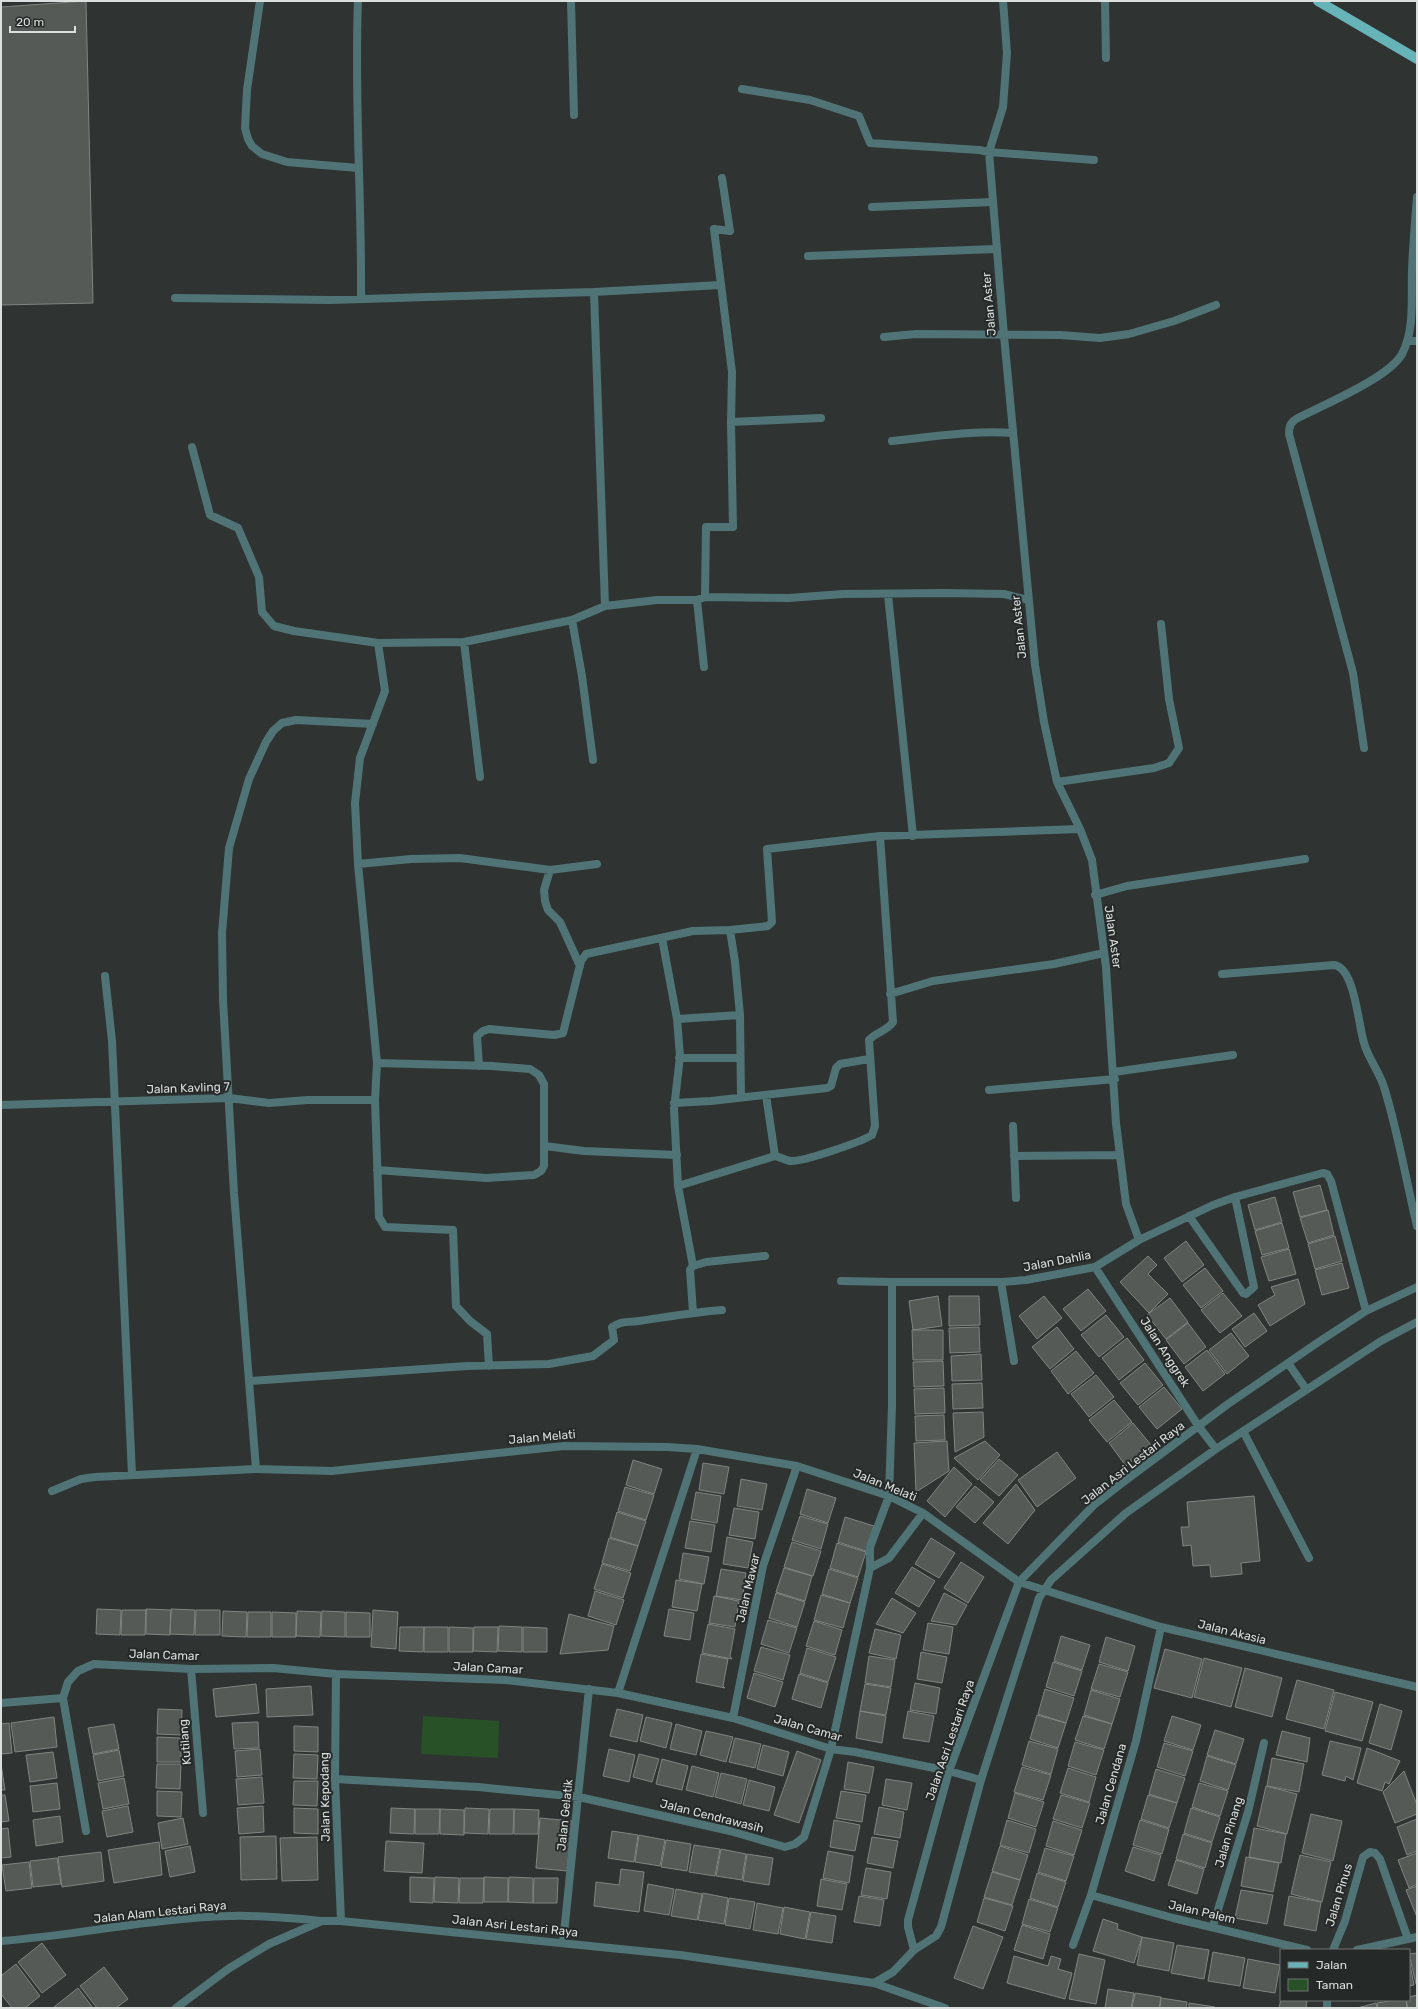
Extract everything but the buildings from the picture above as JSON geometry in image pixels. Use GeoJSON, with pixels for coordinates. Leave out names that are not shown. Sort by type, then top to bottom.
{"type":"FeatureCollection","features":[{"type":"Feature","properties":{"kind":"main road"},"geometry":{"type":"LineString","coordinates":[[1318,1],[1417,59]]}},
{"type":"Feature","properties":{"kind":"street"},"geometry":{"type":"LineString","coordinates":[[260,1],[247,90],[245,128],[252,146],[262,154],[287,162],[358,168]]}},
{"type":"Feature","properties":{"kind":"street"},"geometry":{"type":"LineString","coordinates":[[358,1],[358,168],[362,249],[361,299]]}},
{"type":"Feature","properties":{"kind":"street"},"geometry":{"type":"LineString","coordinates":[[571,1],[574,115]]}},
{"type":"Feature","properties":{"kind":"street","name":"Jalan Aster"},"geometry":{"type":"LineString","coordinates":[[1003,1],[1008,53],[1003,107],[989,152],[996,249],[1028,600],[1044,722],[1056,782],[1080,829],[1092,860],[1095,895],[1104,952],[1120,1156],[1126,1204],[1139,1240]]}},
{"type":"Feature","properties":{"kind":"street"},"geometry":{"type":"LineString","coordinates":[[1104,1],[1106,58]]}},
{"type":"Feature","properties":{"kind":"street"},"geometry":{"type":"LineString","coordinates":[[742,89],[810,100],[859,116],[870,143],[979,150],[1094,160]]}},
{"type":"Feature","properties":{"kind":"street"},"geometry":{"type":"LineString","coordinates":[[704,667],[701,599],[706,527],[734,527],[731,422],[732,372],[714,229],[730,231],[722,178]]}},
{"type":"Feature","properties":{"kind":"street"},"geometry":{"type":"LineString","coordinates":[[1364,748],[1352,670],[1291,442],[1289,428],[1291,423],[1296,419],[1369,382],[1388,369],[1402,355],[1407,341],[1410,323],[1417,198]]}},
{"type":"Feature","properties":{"kind":"street"},"geometry":{"type":"LineString","coordinates":[[872,206],[992,202]]}},
{"type":"Feature","properties":{"kind":"street"},"geometry":{"type":"LineString","coordinates":[[808,256],[996,249]]}},
{"type":"Feature","properties":{"kind":"street"},"geometry":{"type":"LineString","coordinates":[[175,298],[330,300],[594,292],[720,285]]}},
{"type":"Feature","properties":{"kind":"street"},"geometry":{"type":"LineString","coordinates":[[594,292],[605,606]]}},
{"type":"Feature","properties":{"kind":"street"},"geometry":{"type":"LineString","coordinates":[[884,337],[916,334],[1004,336],[1060,335],[1100,338],[1129,334],[1174,322],[1216,305]]}},
{"type":"Feature","properties":{"kind":"street"},"geometry":{"type":"LineString","coordinates":[[1407,341],[1417,342]]}},
{"type":"Feature","properties":{"kind":"street"},"geometry":{"type":"LineString","coordinates":[[731,422],[821,418]]}},
{"type":"Feature","properties":{"kind":"street"},"geometry":{"type":"LineString","coordinates":[[892,441],[953,434],[997,432],[1013,433]]}},
{"type":"Feature","properties":{"kind":"street"},"geometry":{"type":"LineString","coordinates":[[192,447],[210,515],[238,528],[259,577],[262,612],[274,626],[294,631],[378,643],[464,642],[572,620],[605,606],[657,600],[888,595],[945,592],[1004,594],[1028,600]]}},
{"type":"Feature","properties":{"kind":"street"},"geometry":{"type":"LineString","coordinates":[[888,595],[913,836]]}},
{"type":"Feature","properties":{"kind":"street"},"geometry":{"type":"LineString","coordinates":[[572,620],[582,676],[593,760]]}},
{"type":"Feature","properties":{"kind":"street"},"geometry":{"type":"LineString","coordinates":[[1056,782],[1154,768],[1170,763],[1178,748],[1169,699],[1161,624]]}},
{"type":"Feature","properties":{"kind":"street"},"geometry":{"type":"LineString","coordinates":[[464,642],[480,778]]}},
{"type":"Feature","properties":{"kind":"street"},"geometry":{"type":"LineString","coordinates":[[378,643],[385,691],[374,724],[360,758],[355,803],[358,864],[377,1063],[376,1100],[379,1217],[385,1227],[453,1230],[456,1306],[470,1322],[487,1334],[489,1366]]}},
{"type":"Feature","properties":{"kind":"street"},"geometry":{"type":"LineString","coordinates":[[256,1469],[234,1193],[230,1098],[223,1000],[222,933],[229,848],[249,779],[266,742],[273,731],[282,723],[296,720],[374,724]]}},
{"type":"Feature","properties":{"kind":"street"},"geometry":{"type":"LineString","coordinates":[[479,1066],[477,1036],[483,1031],[489,1029],[554,1035],[563,1033],[580,966],[586,954],[693,932],[765,927],[772,922],[767,849],[880,836],[1080,829]]}},
{"type":"Feature","properties":{"kind":"street"},"geometry":{"type":"LineString","coordinates":[[678,1186],[775,1156],[791,1161],[864,1140],[872,1135],[875,1126],[869,1059],[869,1040],[874,1034],[890,1026],[893,1022],[880,836]]}},
{"type":"Feature","properties":{"kind":"street"},"geometry":{"type":"LineString","coordinates":[[358,864],[411,859],[460,858],[550,870],[597,864]]}},
{"type":"Feature","properties":{"kind":"street"},"geometry":{"type":"LineString","coordinates":[[1095,895],[1127,886],[1305,859]]}},
{"type":"Feature","properties":{"kind":"street"},"geometry":{"type":"LineString","coordinates":[[550,870],[544,890],[545,901],[548,910],[560,922],[580,966]]}},
{"type":"Feature","properties":{"kind":"street"},"geometry":{"type":"LineString","coordinates":[[730,930],[735,962],[740,1015],[740,1097]]}},
{"type":"Feature","properties":{"kind":"street"},"geometry":{"type":"LineString","coordinates":[[662,938],[677,1019],[679,1058],[674,1103],[678,1186],[692,1266],[690,1270],[693,1312]]}},
{"type":"Feature","properties":{"kind":"street"},"geometry":{"type":"LineString","coordinates":[[890,994],[933,982],[1054,964],[1104,952]]}},
{"type":"Feature","properties":{"kind":"street"},"geometry":{"type":"LineString","coordinates":[[1222,974],[1334,965],[1340,966],[1344,970],[1351,986],[1364,1045],[1384,1087],[1417,1226]]}},
{"type":"Feature","properties":{"kind":"street"},"geometry":{"type":"LineString","coordinates":[[105,976],[110,1011],[115,1103],[132,1475]]}},
{"type":"Feature","properties":{"kind":"street"},"geometry":{"type":"LineString","coordinates":[[677,1019],[740,1015]]}},
{"type":"Feature","properties":{"kind":"street"},"geometry":{"type":"LineString","coordinates":[[989,1090],[1114,1076],[1233,1055]]}},
{"type":"Feature","properties":{"kind":"street"},"geometry":{"type":"LineString","coordinates":[[679,1058],[740,1058]]}},
{"type":"Feature","properties":{"kind":"street"},"geometry":{"type":"LineString","coordinates":[[674,1103],[711,1101],[827,1088],[831,1086],[836,1068],[840,1064],[869,1059]]}},
{"type":"Feature","properties":{"kind":"street"},"geometry":{"type":"LineString","coordinates":[[377,1063],[530,1069],[539,1075],[544,1084],[545,1146],[544,1166],[540,1172],[534,1176],[486,1178],[377,1170]]}},
{"type":"Feature","properties":{"kind":"street"},"geometry":{"type":"LineString","coordinates":[[766,1095],[775,1156]]}},
{"type":"Feature","properties":{"kind":"street","name":"Jalan Kavling 7"},"geometry":{"type":"LineString","coordinates":[[1,1105],[115,1103],[230,1098],[269,1103],[308,1100],[376,1100]]}},
{"type":"Feature","properties":{"kind":"street"},"geometry":{"type":"LineString","coordinates":[[1013,1126],[1016,1198]]}},
{"type":"Feature","properties":{"kind":"street"},"geometry":{"type":"LineString","coordinates":[[545,1146],[584,1151],[677,1155]]}},
{"type":"Feature","properties":{"kind":"street"},"geometry":{"type":"LineString","coordinates":[[1014,1156],[1120,1156]]}},
{"type":"Feature","properties":{"kind":"street","name":"Jalan Dahlia"},"geometry":{"type":"LineString","coordinates":[[841,1281],[1001,1282],[1026,1280],[1095,1267],[1139,1240],[1189,1216],[1235,1197],[1318,1174],[1327,1174],[1331,1181],[1366,1311]]}},
{"type":"Feature","properties":{"kind":"street"},"geometry":{"type":"LineString","coordinates":[[1189,1216],[1242,1292],[1246,1294],[1254,1287],[1235,1197]]}},
{"type":"Feature","properties":{"kind":"street"},"geometry":{"type":"LineString","coordinates":[[692,1266],[706,1262],[765,1256]]}},
{"type":"Feature","properties":{"kind":"street","name":"Jalan Anggrek"},"geometry":{"type":"LineString","coordinates":[[1095,1267],[1199,1427],[1216,1449]]}},
{"type":"Feature","properties":{"kind":"street"},"geometry":{"type":"LineString","coordinates":[[889,1496],[892,1282]]}},
{"type":"Feature","properties":{"kind":"street"},"geometry":{"type":"LineString","coordinates":[[1001,1282],[1014,1361]]}},
{"type":"Feature","properties":{"kind":"street","name":"Jalan Asri Lestari Raya"},"geometry":{"type":"LineString","coordinates":[[914,1950],[908,1927],[908,1920],[949,1771],[1019,1582],[1095,1504],[1199,1427],[1366,1311],[1417,1287]]}},
{"type":"Feature","properties":{"kind":"street"},"geometry":{"type":"LineString","coordinates":[[249,1381],[489,1366],[549,1364],[593,1356],[614,1340],[612,1327],[624,1321],[637,1321],[693,1312],[722,1310]]}},
{"type":"Feature","properties":{"kind":"street"},"geometry":{"type":"LineString","coordinates":[[874,1983],[893,1972],[914,1950],[936,1936],[942,1927],[981,1780],[1039,1598],[1044,1589],[1126,1513],[1216,1449],[1306,1388],[1380,1341],[1417,1322]]}},
{"type":"Feature","properties":{"kind":"street"},"geometry":{"type":"LineString","coordinates":[[1288,1364],[1306,1388]]}},
{"type":"Feature","properties":{"kind":"street"},"geometry":{"type":"LineString","coordinates":[[1243,1431],[1309,1558]]}},
{"type":"Feature","properties":{"kind":"street","name":"Jalan Melati"},"geometry":{"type":"LineString","coordinates":[[52,1491],[81,1479],[256,1469],[332,1471],[390,1466],[564,1446],[667,1447],[697,1449],[797,1466],[889,1496],[923,1513],[1019,1582],[1044,1589]]}},
{"type":"Feature","properties":{"kind":"street"},"geometry":{"type":"LineString","coordinates":[[618,1693],[697,1449]]}},
{"type":"Feature","properties":{"kind":"street","name":"Jalan Mawar"},"geometry":{"type":"LineString","coordinates":[[733,1718],[763,1566],[797,1466]]}},
{"type":"Feature","properties":{"kind":"street","name":"Jalan Cendrawasih"},"geometry":{"type":"LineString","coordinates":[[335,1779],[579,1796],[730,1831],[785,1847],[795,1844],[804,1837],[831,1749],[870,1568],[870,1547],[889,1496]]}},
{"type":"Feature","properties":{"kind":"street"},"geometry":{"type":"LineString","coordinates":[[870,1568],[889,1558],[923,1513]]}},
{"type":"Feature","properties":{"kind":"street","name":"Jalan Akasia"},"geometry":{"type":"LineString","coordinates":[[1044,1589],[1161,1627],[1417,1687]]}},
{"type":"Feature","properties":{"kind":"street","name":"Jalan Cendana"},"geometry":{"type":"LineString","coordinates":[[1073,1945],[1091,1895],[1136,1741],[1161,1627]]}},
{"type":"Feature","properties":{"kind":"street","name":"Jalan Camar"},"geometry":{"type":"LineString","coordinates":[[63,1698],[68,1682],[78,1671],[94,1664],[191,1669],[273,1668],[336,1674],[505,1680],[618,1693],[733,1718],[831,1749],[855,1752],[949,1771],[981,1780]]}},
{"type":"Feature","properties":{"kind":"street","name":"Kutilang"},"geometry":{"type":"LineString","coordinates":[[191,1669],[203,1813]]}},
{"type":"Feature","properties":{"kind":"street","name":"Jalan Kepodang"},"geometry":{"type":"LineString","coordinates":[[336,1674],[335,1779],[341,1921]]}},
{"type":"Feature","properties":{"kind":"street","name":"Jalan Gelatik"},"geometry":{"type":"LineString","coordinates":[[564,1943],[589,1689]]}},
{"type":"Feature","properties":{"kind":"street"},"geometry":{"type":"LineString","coordinates":[[1,1702],[63,1698],[86,1832]]}},
{"type":"Feature","properties":{"kind":"street","name":"Jalan Pinang"},"geometry":{"type":"LineString","coordinates":[[1213,1926],[1248,1812],[1264,1743]]}},
{"type":"Feature","properties":{"kind":"street","name":"Jalan Pinus"},"geometry":{"type":"LineString","coordinates":[[1333,1949],[1345,1921],[1363,1857],[1370,1852],[1375,1853],[1380,1859],[1408,1939]]}},
{"type":"Feature","properties":{"kind":"street","name":"Jalan Palem"},"geometry":{"type":"LineString","coordinates":[[1091,1895],[1173,1918],[1213,1926],[1303,1949]]}},
{"type":"Feature","properties":{"kind":"street","name":"Jalan Alam Lestari Raya"},"geometry":{"type":"LineString","coordinates":[[1,1941],[40,1938],[194,1918],[272,1916],[322,1922]]}},
{"type":"Feature","properties":{"kind":"street","name":"Jalan Asri Lestari Raya"},"geometry":{"type":"LineString","coordinates":[[176,2008],[228,1969],[268,1944],[322,1922],[341,1921],[680,1955],[874,1983],[945,2008]]}},
{"type":"Feature","properties":{"kind":"street"},"geometry":{"type":"LineString","coordinates":[[1362,1949],[1417,1937]]}},
{"type":"Feature","properties":{"kind":"green space"},"geometry":{"type":"Polygon","coordinates":[[[423,1716],[499,1721],[498,1758],[421,1754],[423,1716]]]}}]}
